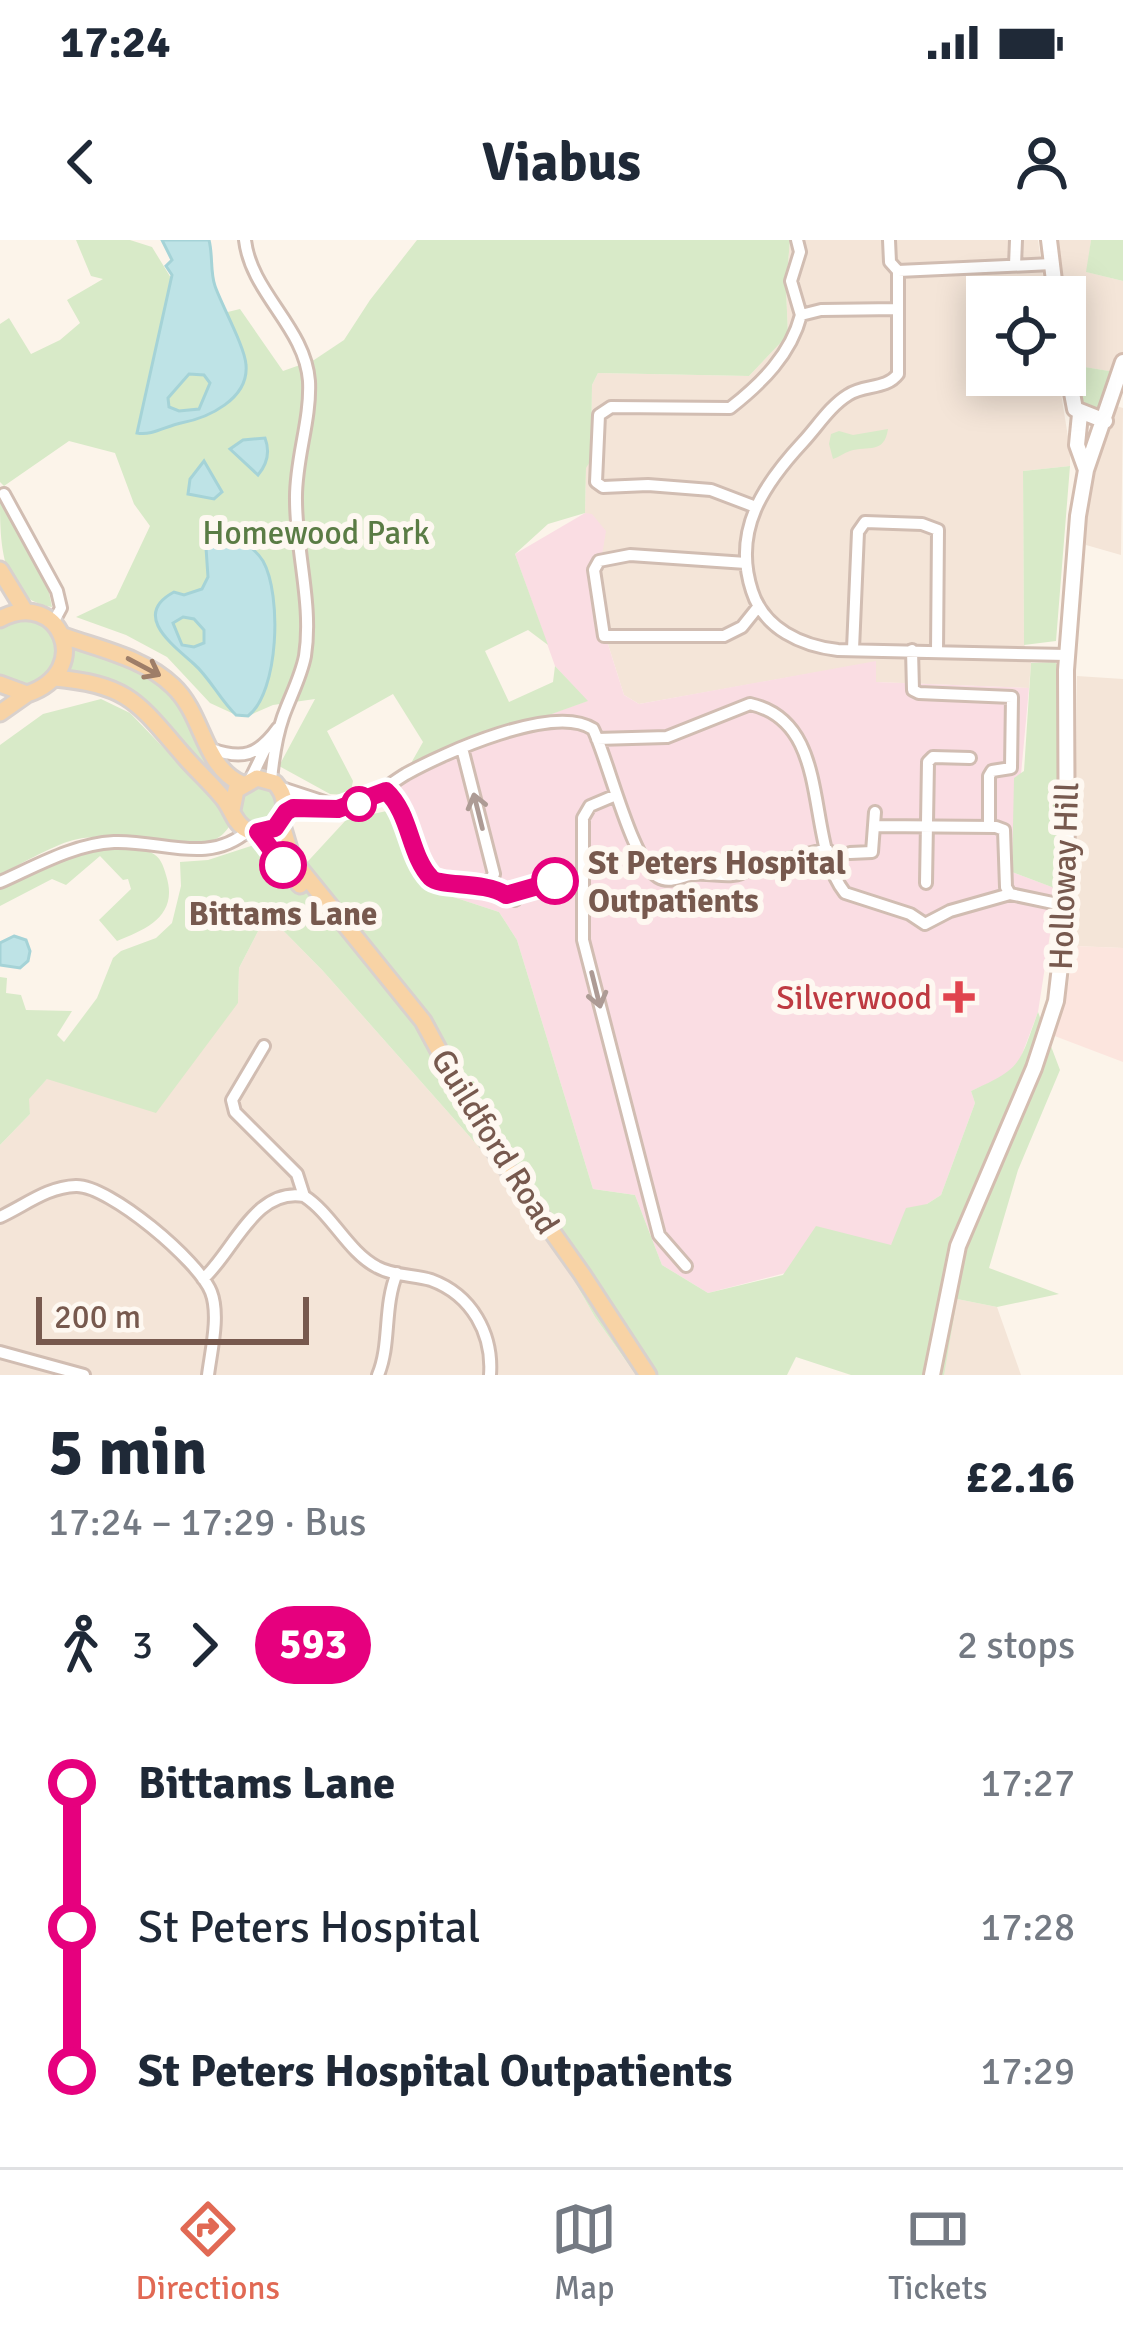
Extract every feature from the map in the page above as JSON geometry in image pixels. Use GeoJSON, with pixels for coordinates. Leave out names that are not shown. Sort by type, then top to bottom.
{"type":"FeatureCollection","features":[{"type":"Feature","properties":{"kind":"main road"},"geometry":{"type":"LineString","coordinates":[[1048,240],[1053,276]]}},
{"type":"Feature","properties":{"kind":"main road","name":"Holloway Hill"},"geometry":{"type":"LineString","coordinates":[[932,1375],[958,1246],[1034,1068],[1056,1001],[1067,906],[1067,655],[1078,516],[1086,470],[1123,362]]}},
{"type":"Feature","properties":{"kind":"main road"},"geometry":{"type":"LineString","coordinates":[[1072,396],[1080,414],[1105,421]]}},
{"type":"Feature","properties":{"kind":"main road"},"geometry":{"type":"LineString","coordinates":[[1080,414],[1077,445],[1086,470]]}},
{"type":"Feature","properties":{"kind":"main road"},"geometry":{"type":"LineString","coordinates":[[0,570],[25,611]]}},
{"type":"Feature","properties":{"kind":"main road"},"geometry":{"type":"LineString","coordinates":[[0,619],[25,611],[38,613],[57,629],[155,670],[194,711],[217,768],[246,782],[275,783],[284,816],[275,828],[244,823],[233,798],[246,782]]}},
{"type":"Feature","properties":{"kind":"main road"},"geometry":{"type":"LineString","coordinates":[[0,713],[55,678],[65,652],[57,629]]}},
{"type":"Feature","properties":{"kind":"main road","name":"Guildford Road"},"geometry":{"type":"LineString","coordinates":[[55,678],[91,680],[123,693],[156,722],[299,884],[334,914]]}},
{"type":"Feature","properties":{"kind":"main road"},"geometry":{"type":"LineString","coordinates":[[0,684],[27,694]]}},
{"type":"Feature","properties":{"kind":"main road","name":"Guildford Road"},"geometry":{"type":"LineString","coordinates":[[284,816],[292,859],[423,1022],[487,1140],[648,1375]]}},
{"type":"Feature","properties":{"kind":"street"},"geometry":{"type":"LineString","coordinates":[[245,240],[262,287],[287,322],[304,358],[309,381],[296,498],[308,633],[304,663],[280,725],[246,782]]}},
{"type":"Feature","properties":{"kind":"street"},"geometry":{"type":"LineString","coordinates":[[753,506],[711,490],[603,487],[596,482],[598,420],[611,407],[730,408],[794,342],[802,315],[791,281],[800,252],[797,240]]}},
{"type":"Feature","properties":{"kind":"street"},"geometry":{"type":"LineString","coordinates":[[889,240],[890,262],[898,271],[898,374],[894,380],[850,394],[774,471],[753,506],[746,563],[758,607],[803,644],[1067,655]]}},
{"type":"Feature","properties":{"kind":"street"},"geometry":{"type":"LineString","coordinates":[[1015,265],[1016,240]]}},
{"type":"Feature","properties":{"kind":"street"},"geometry":{"type":"LineString","coordinates":[[898,271],[1052,264]]}},
{"type":"Feature","properties":{"kind":"street"},"geometry":{"type":"LineString","coordinates":[[802,315],[821,310],[898,309]]}},
{"type":"Feature","properties":{"kind":"street"},"geometry":{"type":"LineString","coordinates":[[4,494],[60,601],[57,629]]}},
{"type":"Feature","properties":{"kind":"street"},"geometry":{"type":"LineString","coordinates":[[853,649],[857,532],[865,522],[880,522],[922,524],[938,530],[937,652]]}},
{"type":"Feature","properties":{"kind":"street"},"geometry":{"type":"LineString","coordinates":[[746,563],[630,555],[599,560],[594,570],[604,635],[724,636],[740,629],[758,607]]}},
{"type":"Feature","properties":{"kind":"street"},"geometry":{"type":"LineString","coordinates":[[912,650],[914,690],[919,693],[1012,697],[1011,768],[992,770],[988,776],[989,827]]}},
{"type":"Feature","properties":{"kind":"street"},"geometry":{"type":"LineString","coordinates":[[598,739],[667,736],[750,704],[775,714],[788,726],[810,769],[827,849],[845,893],[910,914],[925,924],[950,910],[1010,895],[1067,906]]}},
{"type":"Feature","properties":{"kind":"street"},"geometry":{"type":"LineString","coordinates":[[284,816],[304,806],[344,807],[386,791],[408,774],[462,748],[567,719],[585,724],[598,739],[616,795],[647,867],[656,876],[670,881],[693,874],[739,876],[749,868],[827,849]]}},
{"type":"Feature","properties":{"kind":"street"},"geometry":{"type":"LineString","coordinates":[[280,725],[275,783],[344,807]]}},
{"type":"Feature","properties":{"kind":"street"},"geometry":{"type":"LineString","coordinates":[[211,749],[244,757],[269,740]]}},
{"type":"Feature","properties":{"kind":"street"},"geometry":{"type":"LineString","coordinates":[[462,748],[490,879],[515,899]]}},
{"type":"Feature","properties":{"kind":"street"},"geometry":{"type":"LineString","coordinates":[[926,884],[928,762],[933,757],[970,758]]}},
{"type":"Feature","properties":{"kind":"street"},"geometry":{"type":"LineString","coordinates":[[386,791],[430,878],[441,884],[490,879]]}},
{"type":"Feature","properties":{"kind":"street"},"geometry":{"type":"LineString","coordinates":[[616,795],[590,806],[583,818],[583,940],[659,1235],[686,1266]]}},
{"type":"Feature","properties":{"kind":"street"},"geometry":{"type":"LineString","coordinates":[[850,853],[872,852],[875,812]]}},
{"type":"Feature","properties":{"kind":"street"},"geometry":{"type":"LineString","coordinates":[[0,882],[93,845],[117,842],[208,851],[225,844],[244,823]]}},
{"type":"Feature","properties":{"kind":"street"},"geometry":{"type":"LineString","coordinates":[[875,826],[996,827],[1006,835],[1010,895]]}},
{"type":"Feature","properties":{"kind":"street"},"geometry":{"type":"LineString","coordinates":[[264,1046],[232,1100],[235,1112],[297,1174],[304,1196],[375,1266],[430,1280],[465,1303],[490,1342],[490,1375]]}},
{"type":"Feature","properties":{"kind":"street"},"geometry":{"type":"LineString","coordinates":[[0,1217],[61,1187],[84,1185],[106,1192],[203,1279],[213,1296],[208,1375]]}},
{"type":"Feature","properties":{"kind":"street"},"geometry":{"type":"LineString","coordinates":[[203,1279],[269,1201],[288,1193],[304,1196]]}},
{"type":"Feature","properties":{"kind":"street"},"geometry":{"type":"LineString","coordinates":[[378,1375],[387,1298],[397,1273]]}},
{"type":"Feature","properties":{"kind":"street"},"geometry":{"type":"LineString","coordinates":[[0,1352],[84,1375]]}},
{"type":"Feature","properties":{"kind":"shaded area"},"geometry":{"type":"Polygon","coordinates":[[[790,240],[1038,240],[1043,276],[966,276],[966,396],[1061,396],[1070,449],[1070,466],[1023,471],[1024,644],[1031,663],[1029,688],[876,682],[875,662],[639,704],[624,695],[589,584],[592,565],[585,513],[592,385],[598,373],[749,376],[788,335],[790,240]]]}},
{"type":"Feature","properties":{"kind":"shaded area"},"geometry":{"type":"Polygon","coordinates":[[[1055,240],[1091,240],[1087,272],[1123,281],[1123,382],[1116,406],[1123,408],[1121,555],[1086,545],[1087,487],[1114,372],[1086,367],[1086,276],[1060,276],[1055,240]]]}},
{"type":"Feature","properties":{"kind":"shaded area"},"geometry":{"type":"Polygon","coordinates":[[[585,513],[592,514],[606,531],[589,584],[624,695],[639,704],[876,661],[876,682],[1029,688],[1012,872],[1057,889],[1038,1012],[1018,1065],[1010,1074],[971,1091],[975,1103],[941,1195],[890,1246],[708,1293],[662,1265],[635,1195],[593,1189],[517,940],[499,912],[429,889],[391,810],[386,791],[410,765],[587,701],[555,666],[515,554],[585,513]]]}},
{"type":"Feature","properties":{"kind":"shaded area"},"geometry":{"type":"Polygon","coordinates":[[[1077,676],[1123,679],[1123,948],[1074,946],[1077,676]]]}},
{"type":"Feature","properties":{"kind":"shaded area"},"geometry":{"type":"Polygon","coordinates":[[[267,914],[486,1155],[563,1261],[636,1375],[0,1375],[0,1145],[30,1114],[28,1099],[47,1079],[238,1003],[239,968],[267,914]]]}},
{"type":"Feature","properties":{"kind":"shaded area"},"geometry":{"type":"Polygon","coordinates":[[[1074,946],[1123,948],[1123,1062],[1052,1035],[1074,946]]]}},
{"type":"Feature","properties":{"kind":"shaded area"},"geometry":{"type":"Polygon","coordinates":[[[957,1299],[997,1307],[1021,1375],[938,1375],[957,1299]]]}},
{"type":"Feature","properties":{"kind":"green space","name":"Homewood Park"},"geometry":{"type":"Polygon","coordinates":[[[76,240],[130,240],[152,247],[171,278],[162,328],[240,309],[283,371],[314,360],[344,340],[417,240],[790,240],[788,335],[749,376],[598,373],[592,385],[585,513],[548,524],[515,554],[548,645],[528,630],[485,651],[509,702],[553,682],[555,666],[588,701],[410,765],[423,742],[393,694],[327,731],[353,781],[350,795],[330,794],[279,766],[315,699],[236,715],[210,703],[167,657],[126,635],[76,617],[116,598],[150,526],[134,504],[115,453],[69,441],[4,486],[0,482],[0,324],[9,318],[31,354],[60,340],[80,323],[67,300],[103,279],[91,276],[76,240]]]}},
{"type":"Feature","properties":{"kind":"green space"},"geometry":{"type":"Polygon","coordinates":[[[1091,240],[1123,240],[1123,281],[1086,272],[1091,240]]]}},
{"type":"Feature","properties":{"kind":"green space"},"geometry":{"type":"Polygon","coordinates":[[[1086,367],[1115,372],[1103,406],[1094,413],[1080,407],[1078,396],[1086,396],[1086,367]]]}},
{"type":"Feature","properties":{"kind":"green space"},"geometry":{"type":"Polygon","coordinates":[[[888,429],[879,446],[833,459],[831,434],[888,429]]]}},
{"type":"Feature","properties":{"kind":"green space"},"geometry":{"type":"Polygon","coordinates":[[[1070,466],[1056,641],[1024,645],[1023,471],[1070,466]]]}},
{"type":"Feature","properties":{"kind":"green space"},"geometry":{"type":"Polygon","coordinates":[[[0,498],[47,583],[52,607],[35,602],[13,581],[3,550],[0,498]]]}},
{"type":"Feature","properties":{"kind":"green space"},"geometry":{"type":"Polygon","coordinates":[[[21,619],[41,624],[52,635],[56,649],[54,664],[34,683],[18,684],[0,675],[0,629],[21,619]]]}},
{"type":"Feature","properties":{"kind":"green space"},"geometry":{"type":"Polygon","coordinates":[[[68,642],[130,666],[171,694],[188,717],[214,772],[231,788],[227,794],[157,713],[137,697],[116,683],[65,672],[68,642]]]}},
{"type":"Feature","properties":{"kind":"green space"},"geometry":{"type":"Polygon","coordinates":[[[1055,662],[1060,668],[1057,889],[1012,872],[1014,778],[1024,771],[1031,663],[1055,662]]]}},
{"type":"Feature","properties":{"kind":"green space"},"geometry":{"type":"Polygon","coordinates":[[[101,699],[130,713],[227,814],[230,825],[218,838],[183,846],[78,839],[0,874],[0,745],[43,714],[101,699]]]}},
{"type":"Feature","properties":{"kind":"green space"},"geometry":{"type":"Polygon","coordinates":[[[259,786],[273,792],[279,806],[273,820],[259,826],[245,820],[239,806],[245,792],[259,786]]]}},
{"type":"Feature","properties":{"kind":"green space"},"geometry":{"type":"Polygon","coordinates":[[[391,810],[429,889],[499,912],[517,940],[593,1189],[635,1195],[662,1265],[708,1293],[783,1275],[816,1226],[891,1245],[906,1208],[941,1195],[975,1103],[971,1091],[1017,1062],[1038,1012],[1060,1070],[1018,1170],[989,1268],[1059,1294],[997,1307],[957,1299],[944,1375],[851,1375],[796,1357],[787,1375],[636,1375],[563,1261],[486,1155],[267,914],[239,968],[238,1003],[156,1113],[47,1079],[29,1099],[30,1114],[0,1145],[0,977],[7,978],[6,993],[21,995],[26,1010],[72,1011],[57,1035],[64,1042],[97,998],[113,958],[156,938],[172,923],[181,886],[180,862],[208,860],[254,845],[287,884],[346,820],[391,810]]]}},
{"type":"Feature","properties":{"kind":"green space"},"geometry":{"type":"Polygon","coordinates":[[[138,849],[159,859],[169,889],[158,918],[117,941],[99,920],[131,889],[128,879],[123,880],[100,856],[66,885],[52,879],[0,906],[0,888],[94,850],[138,849]]]}},
{"type":"Feature","properties":{"kind":"water"},"geometry":{"type":"Polygon","coordinates":[[[162,240],[209,240],[213,281],[242,348],[245,377],[234,397],[214,411],[154,432],[137,433],[172,275],[166,266],[172,260],[162,240]],[[189,374],[168,398],[169,407],[199,409],[210,383],[204,375],[189,374]]]}},
{"type":"Feature","properties":{"kind":"water"},"geometry":{"type":"Polygon","coordinates":[[[265,438],[267,457],[258,475],[230,449],[243,440],[265,438]]]}},
{"type":"Feature","properties":{"kind":"water"},"geometry":{"type":"Polygon","coordinates":[[[204,461],[222,492],[214,499],[188,494],[190,479],[204,461]]]}},
{"type":"Feature","properties":{"kind":"water"},"geometry":{"type":"Polygon","coordinates":[[[218,527],[243,541],[259,555],[269,576],[275,619],[271,665],[258,704],[248,716],[230,709],[200,670],[167,639],[156,620],[156,610],[174,592],[184,595],[202,589],[208,577],[205,533],[218,527]],[[183,617],[173,623],[182,645],[204,643],[204,630],[194,619],[183,617]]]}},
{"type":"Feature","properties":{"kind":"water"},"geometry":{"type":"Polygon","coordinates":[[[14,936],[26,940],[30,951],[20,968],[0,965],[0,943],[14,936]]]}},
{"type":"Feature","properties":{"kind":"bus line","name":"593"},"geometry":{"type":"LineString","coordinates":[[283,865],[258,832],[275,828],[293,808],[352,807],[386,791],[430,878],[441,884],[486,885],[506,895],[555,881]]}},
{"type":"Feature","properties":{"kind":"place","name":"Bittams Lane"},"geometry":{"type":"Point","coordinates":[283,865]}},
{"type":"Feature","properties":{"kind":"place","name":"St Peters Hospital Outpatients"},"geometry":{"type":"Point","coordinates":[555,881]}},
{"type":"Feature","properties":{"kind":"place","name":"Silverwood"},"geometry":{"type":"Point","coordinates":[959,997]}}]}
